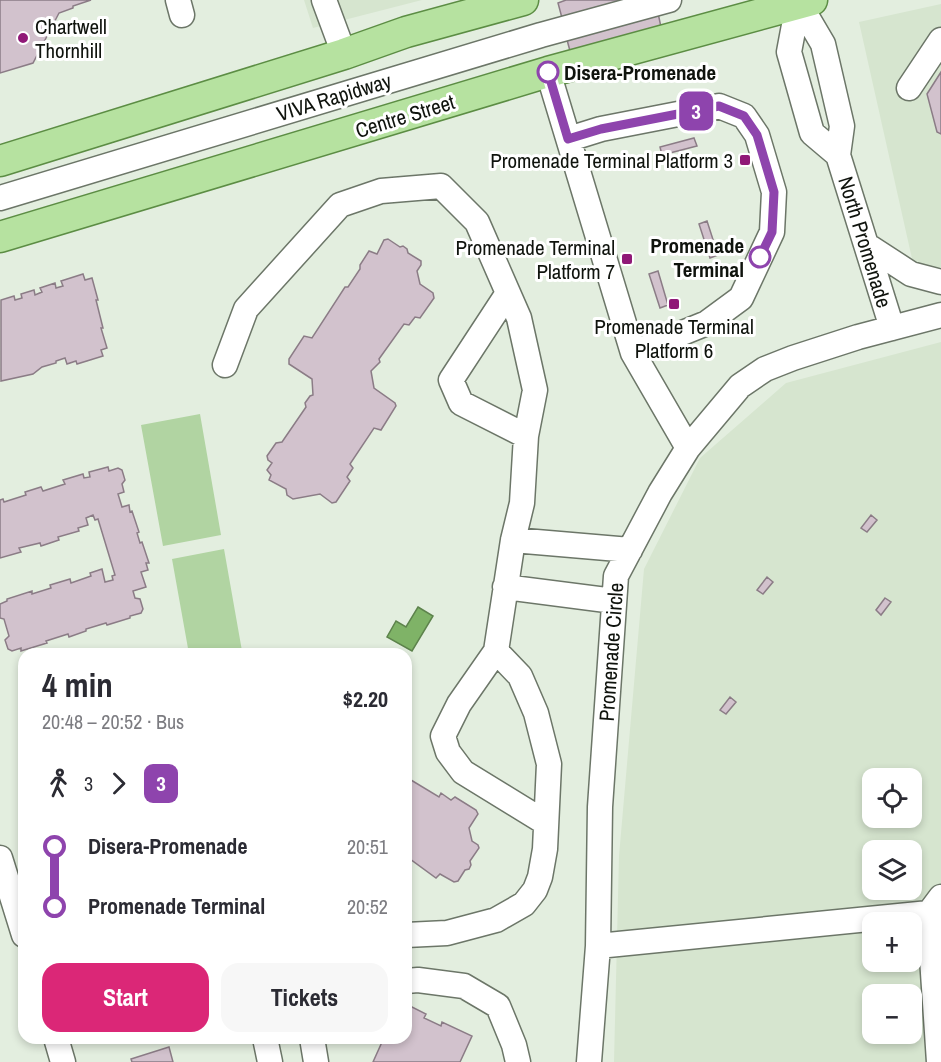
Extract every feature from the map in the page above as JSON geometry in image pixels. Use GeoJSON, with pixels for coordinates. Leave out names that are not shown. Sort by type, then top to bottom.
{"type":"FeatureCollection","features":[{"type":"Feature","properties":{"kind":"main road"},"geometry":{"type":"LineString","coordinates":[[0,161],[344,54],[406,32],[523,0]]}},
{"type":"Feature","properties":{"kind":"main road","name":"Centre Street"},"geometry":{"type":"LineString","coordinates":[[0,237],[548,72],[802,1]]}},
{"type":"Feature","properties":{"kind":"street"},"geometry":{"type":"LineString","coordinates":[[324,0],[344,54]]}},
{"type":"Feature","properties":{"kind":"street","name":"VIVA Rapidway"},"geometry":{"type":"LineString","coordinates":[[0,198],[541,35],[669,0]]}},
{"type":"Feature","properties":{"kind":"street","name":"North Promenade"},"geometry":{"type":"LineString","coordinates":[[802,1],[789,52],[812,133],[838,155]]}},
{"type":"Feature","properties":{"kind":"street","name":"North Promenade"},"geometry":{"type":"LineString","coordinates":[[802,1],[823,44],[842,126],[838,155],[892,328]]}},
{"type":"Feature","properties":{"kind":"street"},"geometry":{"type":"LineString","coordinates":[[909,88],[941,40]]}},
{"type":"Feature","properties":{"kind":"street"},"geometry":{"type":"LineString","coordinates":[[548,72],[633,353],[688,448]]}},
{"type":"Feature","properties":{"kind":"street"},"geometry":{"type":"LineString","coordinates":[[568,139],[601,129],[719,106],[744,116],[757,135],[774,192],[772,232],[741,298],[707,323],[633,353]]}},
{"type":"Feature","properties":{"kind":"street"},"geometry":{"type":"LineString","coordinates":[[225,365],[246,309],[340,205],[381,191],[441,186],[477,222],[519,318],[535,390],[526,436],[522,503],[513,540],[496,651],[459,704],[444,736],[448,752],[463,772],[546,823]]}},
{"type":"Feature","properties":{"kind":"street"},"geometry":{"type":"LineString","coordinates":[[868,246],[911,274],[941,282]]}},
{"type":"Feature","properties":{"kind":"street"},"geometry":{"type":"LineString","coordinates":[[508,293],[451,380],[461,404],[526,436]]}},
{"type":"Feature","properties":{"kind":"street","name":"Promenade Circle"},"geometry":{"type":"LineString","coordinates":[[590,1062],[598,946],[600,807],[616,576],[660,493],[688,448],[740,386],[765,369],[858,337],[941,315]]}},
{"type":"Feature","properties":{"kind":"street"},"geometry":{"type":"LineString","coordinates":[[513,540],[630,550]]}},
{"type":"Feature","properties":{"kind":"street"},"geometry":{"type":"LineString","coordinates":[[505,587],[614,601]]}},
{"type":"Feature","properties":{"kind":"street"},"geometry":{"type":"LineString","coordinates":[[412,935],[447,933],[496,920],[524,904],[540,878],[545,849],[549,764],[536,713],[520,676],[496,651]]}},
{"type":"Feature","properties":{"kind":"street"},"geometry":{"type":"LineString","coordinates":[[0,858],[18,916]]}},
{"type":"Feature","properties":{"kind":"street"},"geometry":{"type":"LineString","coordinates":[[598,946],[935,905],[939,1062]]}},
{"type":"Feature","properties":{"kind":"street"},"geometry":{"type":"LineString","coordinates":[[412,980],[464,986],[498,1006],[514,1045],[518,1062]]}},
{"type":"Feature","properties":{"kind":"street"},"geometry":{"type":"LineString","coordinates":[[58,1044],[63,1062]]}},
{"type":"Feature","properties":{"kind":"street"},"geometry":{"type":"LineString","coordinates":[[266,1044],[270,1062]]}},
{"type":"Feature","properties":{"kind":"street"},"geometry":{"type":"LineString","coordinates":[[313,1044],[316,1062]]}},
{"type":"Feature","properties":{"kind":"shaded area"},"geometry":{"type":"Polygon","coordinates":[[[304,0],[422,0],[313,28],[304,0]]]}},
{"type":"Feature","properties":{"kind":"shaded area"},"geometry":{"type":"Polygon","coordinates":[[[941,4],[941,267],[915,272],[859,22],[941,4]]]}},
{"type":"Feature","properties":{"kind":"shaded area"},"geometry":{"type":"Polygon","coordinates":[[[941,342],[941,1062],[614,1062],[619,856],[644,569],[700,458],[786,383],[941,342]]]}},
{"type":"Feature","properties":{"kind":"shaded area"},"geometry":{"type":"Polygon","coordinates":[[[200,414],[221,535],[163,546],[141,425],[200,414]]]}},
{"type":"Feature","properties":{"kind":"shaded area"},"geometry":{"type":"Polygon","coordinates":[[[224,549],[241,648],[188,648],[172,559],[224,549]]]}},
{"type":"Feature","properties":{"kind":"shaded area"},"geometry":{"type":"Polygon","coordinates":[[[418,607],[433,616],[412,651],[412,648],[407,648],[387,637],[396,621],[406,627],[418,607]]]}},
{"type":"Feature","properties":{"kind":"building","name":"Chartwell Thornhill"},"geometry":{"type":"Polygon","coordinates":[[[0,0],[91,0],[59,13],[33,63],[0,73],[0,0]]]}},
{"type":"Feature","properties":{"kind":"building","name":"Disera-Promenade"},"geometry":{"type":"Polygon","coordinates":[[[566,0],[624,0],[562,18],[558,3],[566,0]]]}},
{"type":"Feature","properties":{"kind":"building","name":"Disera-Promenade"},"geometry":{"type":"Polygon","coordinates":[[[658,13],[661,27],[570,51],[566,36],[658,13]]]}},
{"type":"Feature","properties":{"kind":"building"},"geometry":{"type":"Polygon","coordinates":[[[941,72],[941,134],[937,132],[927,94],[941,72]]]}},
{"type":"Feature","properties":{"kind":"building"},"geometry":{"type":"Polygon","coordinates":[[[694,138],[697,146],[662,155],[660,147],[694,138]]]}},
{"type":"Feature","properties":{"kind":"building"},"geometry":{"type":"Polygon","coordinates":[[[707,221],[718,255],[710,258],[699,224],[707,221]]]}},
{"type":"Feature","properties":{"kind":"building"},"geometry":{"type":"Polygon","coordinates":[[[388,239],[400,247],[403,246],[408,253],[421,261],[417,271],[420,284],[433,293],[434,298],[420,318],[415,317],[409,325],[404,324],[379,359],[380,362],[371,371],[374,388],[396,406],[381,430],[374,428],[350,464],[353,468],[347,477],[350,481],[336,502],[332,503],[320,494],[293,499],[287,495],[286,489],[269,480],[271,475],[267,470],[272,463],[267,456],[276,443],[282,442],[306,407],[305,403],[313,395],[312,379],[289,364],[289,359],[304,336],[312,338],[345,287],[348,287],[360,269],[369,251],[377,254],[384,240],[388,239]]]}},
{"type":"Feature","properties":{"kind":"building"},"geometry":{"type":"Polygon","coordinates":[[[658,271],[668,305],[660,308],[649,274],[658,271]]]}},
{"type":"Feature","properties":{"kind":"building"},"geometry":{"type":"Polygon","coordinates":[[[83,274],[85,280],[92,278],[98,300],[96,300],[103,328],[101,328],[107,348],[101,350],[103,356],[77,364],[76,361],[67,364],[65,358],[42,367],[33,374],[1,381],[1,300],[14,296],[15,300],[22,298],[21,294],[34,290],[35,295],[42,292],[40,288],[55,283],[56,288],[63,286],[61,281],[83,274]]]}},
{"type":"Feature","properties":{"kind":"building"},"geometry":{"type":"Polygon","coordinates":[[[108,467],[109,471],[118,468],[122,470],[125,480],[122,484],[124,492],[118,494],[122,507],[129,505],[130,512],[132,511],[140,543],[142,542],[149,563],[146,563],[148,570],[141,572],[146,587],[133,591],[135,598],[140,599],[143,609],[141,613],[130,616],[130,618],[86,629],[86,631],[69,637],[68,634],[31,648],[18,648],[12,651],[8,649],[5,640],[9,636],[4,619],[0,618],[0,604],[7,599],[51,588],[50,585],[70,579],[71,583],[91,576],[90,573],[102,569],[105,582],[113,580],[112,576],[115,575],[98,519],[95,520],[93,515],[86,518],[88,525],[78,528],[79,531],[58,537],[59,540],[41,546],[40,543],[19,548],[21,552],[0,558],[0,500],[3,499],[4,502],[41,487],[43,491],[65,484],[63,480],[83,474],[84,478],[90,477],[89,472],[108,467]]]}},
{"type":"Feature","properties":{"kind":"building"},"geometry":{"type":"Polygon","coordinates":[[[871,515],[877,520],[867,532],[861,528],[871,515]]]}},
{"type":"Feature","properties":{"kind":"building"},"geometry":{"type":"Polygon","coordinates":[[[767,577],[773,582],[763,594],[757,590],[767,577]]]}},
{"type":"Feature","properties":{"kind":"building"},"geometry":{"type":"Polygon","coordinates":[[[885,598],[891,602],[881,615],[876,610],[885,598]]]}},
{"type":"Feature","properties":{"kind":"building"},"geometry":{"type":"Polygon","coordinates":[[[730,697],[736,702],[726,714],[720,710],[730,697]]]}},
{"type":"Feature","properties":{"kind":"building"},"geometry":{"type":"Polygon","coordinates":[[[412,781],[439,797],[441,793],[451,800],[455,797],[476,810],[478,814],[469,828],[472,841],[479,848],[470,861],[469,869],[465,870],[458,881],[454,882],[440,874],[436,878],[412,860],[412,781]]]}},
{"type":"Feature","properties":{"kind":"building"},"geometry":{"type":"Polygon","coordinates":[[[412,1007],[426,1014],[424,1018],[441,1026],[442,1022],[472,1036],[460,1062],[373,1062],[381,1044],[412,1044],[412,1007]]]}},
{"type":"Feature","properties":{"kind":"building"},"geometry":{"type":"Polygon","coordinates":[[[169,1047],[173,1062],[132,1062],[131,1059],[169,1047]]]}},
{"type":"Feature","properties":{"kind":"bus line","name":"3"},"geometry":{"type":"LineString","coordinates":[[548,72],[568,139],[601,129],[719,106],[744,116],[757,135],[774,192],[772,232],[760,257]]}},
{"type":"Feature","properties":{"kind":"place","name":"Chartwell Thornhill"},"geometry":{"type":"Point","coordinates":[23,38]}},
{"type":"Feature","properties":{"kind":"place","name":"Disera-Promenade"},"geometry":{"type":"Point","coordinates":[548,72]}},
{"type":"Feature","properties":{"kind":"place","name":"Promenade Terminal Platform 3"},"geometry":{"type":"Point","coordinates":[745,160]}},
{"type":"Feature","properties":{"kind":"place","name":"Promenade Terminal"},"geometry":{"type":"Point","coordinates":[760,257]}},
{"type":"Feature","properties":{"kind":"place","name":"Promenade Terminal Platform 7"},"geometry":{"type":"Point","coordinates":[627,259]}},
{"type":"Feature","properties":{"kind":"place","name":"Promenade Terminal Platform 6"},"geometry":{"type":"Point","coordinates":[674,304]}}]}
